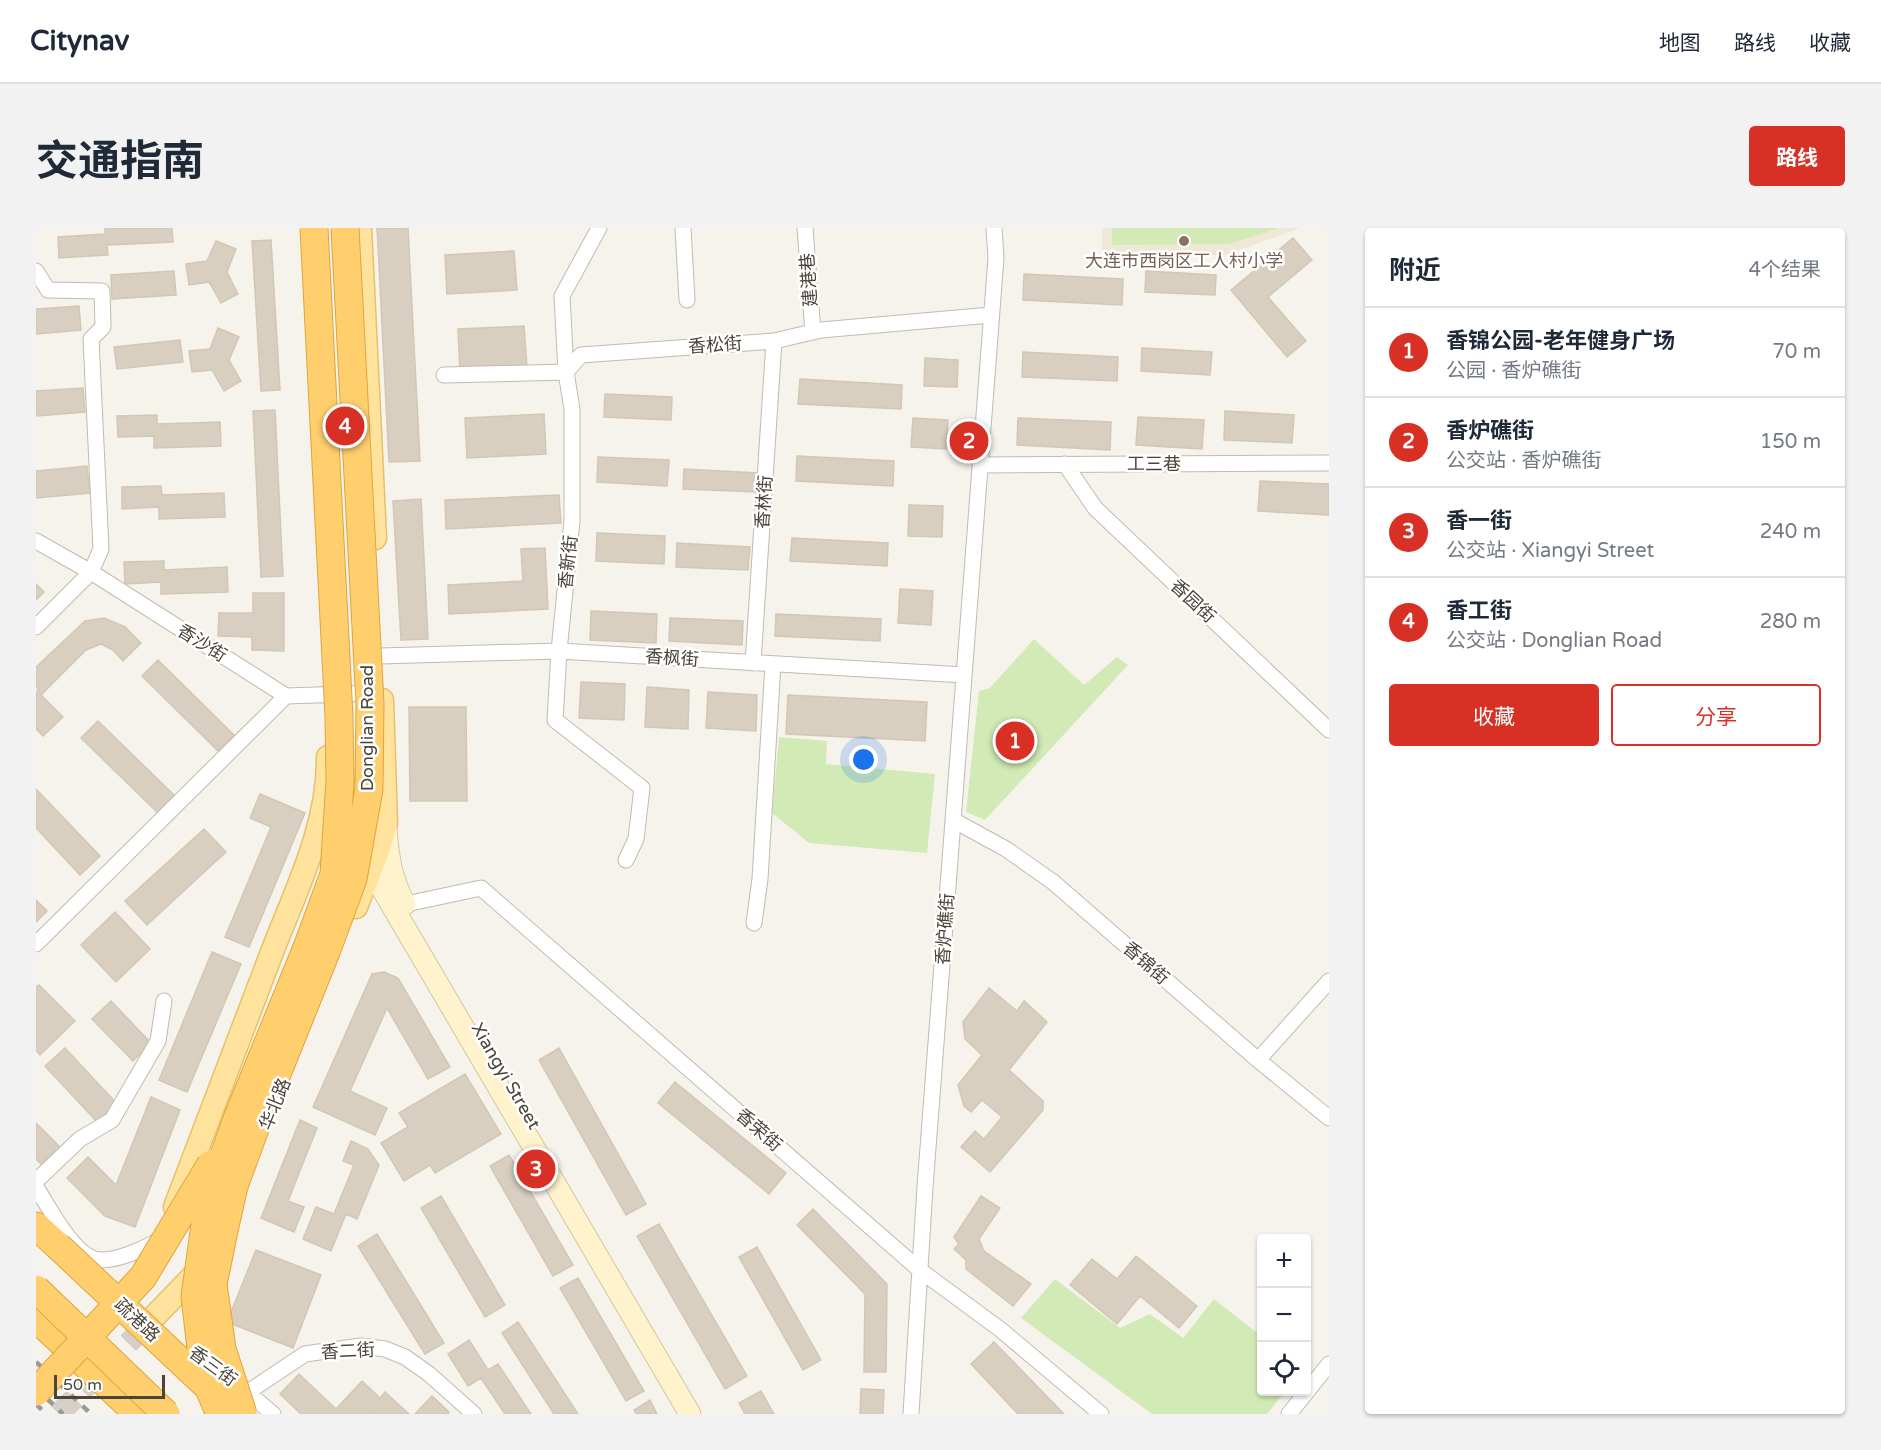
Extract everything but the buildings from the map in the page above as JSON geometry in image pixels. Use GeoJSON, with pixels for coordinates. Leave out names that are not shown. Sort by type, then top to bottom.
{"type":"FeatureCollection","features":[{"type":"Feature","properties":{"kind":"highway","name":"Donglian Road"},"geometry":{"type":"LineString","coordinates":[[220,1414],[207,1379],[195,1297],[205,1225],[215,1181],[237,1119],[308,945],[334,874],[340,781],[339,717],[314,228]]}},
{"type":"Feature","properties":{"kind":"highway","name":"Donglian Road"},"geometry":{"type":"LineString","coordinates":[[243,1407],[222,1349],[213,1284],[222,1238],[234,1186],[353,879],[369,789],[370,704],[345,228]]}},
{"type":"Feature","properties":{"kind":"highway"},"geometry":{"type":"LineString","coordinates":[[36,1392],[143,1277],[237,1119]]}},
{"type":"Feature","properties":{"kind":"highway","name":"疏港路"},"geometry":{"type":"LineString","coordinates":[[36,1226],[243,1407]]}},
{"type":"Feature","properties":{"kind":"highway"},"geometry":{"type":"LineString","coordinates":[[36,1289],[166,1414]]}},
{"type":"Feature","properties":{"kind":"highway"},"geometry":{"type":"LineString","coordinates":[[36,1318],[138,1414]]}},
{"type":"Feature","properties":{"kind":"main road"},"geometry":{"type":"LineString","coordinates":[[120,1287],[161,1239],[173,1214],[298,888],[319,826],[327,780],[327,694],[302,228]]}},
{"type":"Feature","properties":{"kind":"main road","name":"华北路"},"geometry":{"type":"LineString","coordinates":[[150,1321],[205,1263],[232,1215],[379,848],[386,823],[360,228]]}},
{"type":"Feature","properties":{"kind":"street","name":"香新街"},"geometry":{"type":"LineString","coordinates":[[599,228],[562,296],[566,372],[572,409],[573,521],[555,720],[642,788],[636,839],[626,860]]}},
{"type":"Feature","properties":{"kind":"street"},"geometry":{"type":"LineString","coordinates":[[683,228],[687,300]]}},
{"type":"Feature","properties":{"kind":"street","name":"建港巷"},"geometry":{"type":"LineString","coordinates":[[805,228],[813,332]]}},
{"type":"Feature","properties":{"kind":"street","name":"香炉礁街"},"geometry":{"type":"LineString","coordinates":[[911,1414],[996,258],[994,228]]}},
{"type":"Feature","properties":{"kind":"street"},"geometry":{"type":"LineString","coordinates":[[36,271],[48,290],[102,291],[104,327],[91,339],[101,549],[91,572],[36,627]]}},
{"type":"Feature","properties":{"kind":"street","name":"香松街"},"geometry":{"type":"LineString","coordinates":[[566,372],[581,355],[774,341],[813,332],[991,315]]}},
{"type":"Feature","properties":{"kind":"street","name":"香林街"},"geometry":{"type":"LineString","coordinates":[[753,663],[774,341]]}},
{"type":"Feature","properties":{"kind":"street"},"geometry":{"type":"LineString","coordinates":[[444,375],[566,372]]}},
{"type":"Feature","properties":{"kind":"street","name":"工三巷"},"geometry":{"type":"LineString","coordinates":[[980,465],[1329,463]]}},
{"type":"Feature","properties":{"kind":"street","name":"香园街"},"geometry":{"type":"LineString","coordinates":[[1065,464],[1095,508],[1329,730]]}},
{"type":"Feature","properties":{"kind":"street","name":"香沙街"},"geometry":{"type":"LineString","coordinates":[[36,541],[91,572],[286,696]]}},
{"type":"Feature","properties":{"kind":"street","name":"香枫街"},"geometry":{"type":"LineString","coordinates":[[380,656],[560,651],[964,675]]}},
{"type":"Feature","properties":{"kind":"street"},"geometry":{"type":"LineString","coordinates":[[754,923],[760,879],[773,664]]}},
{"type":"Feature","properties":{"kind":"street"},"geometry":{"type":"LineString","coordinates":[[36,944],[286,696],[382,693]]}},
{"type":"Feature","properties":{"kind":"street","name":"Xiangyi Street"},"geometry":{"type":"LineString","coordinates":[[327,780],[332,804],[690,1414]]}},
{"type":"Feature","properties":{"kind":"street","name":"香锦街"},"geometry":{"type":"LineString","coordinates":[[953,820],[1006,849],[1053,882],[1258,1060],[1329,1118]]}},
{"type":"Feature","properties":{"kind":"street","name":"Xiangyi Street"},"geometry":{"type":"LineString","coordinates":[[386,823],[389,867],[396,887],[705,1414]]}},
{"type":"Feature","properties":{"kind":"street","name":"香荣街"},"geometry":{"type":"LineString","coordinates":[[406,904],[481,888],[921,1271],[1002,1330],[1101,1414]]}},
{"type":"Feature","properties":{"kind":"street"},"geometry":{"type":"LineString","coordinates":[[1258,1060],[1329,981]]}},
{"type":"Feature","properties":{"kind":"street"},"geometry":{"type":"LineString","coordinates":[[36,1181],[80,1139],[112,1120],[158,1041],[164,1001]]}},
{"type":"Feature","properties":{"kind":"street"},"geometry":{"type":"LineString","coordinates":[[36,1187],[75,1246],[95,1259],[128,1254],[161,1239]]}},
{"type":"Feature","properties":{"kind":"street","name":"香三街"},"geometry":{"type":"LineString","coordinates":[[150,1321],[243,1407],[273,1414]]}},
{"type":"Feature","properties":{"kind":"street","name":"香二街"},"geometry":{"type":"LineString","coordinates":[[243,1407],[305,1354],[362,1346],[385,1349],[405,1357],[429,1374],[474,1414]]}},
{"type":"Feature","properties":{"kind":"street"},"geometry":{"type":"LineString","coordinates":[[1289,1414],[1329,1364]]}},
{"type":"Feature","properties":{"kind":"shaded area","name":"大连市西岗区工人村小学"},"geometry":{"type":"Polygon","coordinates":[[[1102,228],[1300,228],[1226,255],[1102,254],[1102,228]]]}},
{"type":"Feature","properties":{"kind":"green space"},"geometry":{"type":"Polygon","coordinates":[[[1112,228],[1279,228],[1229,244],[1112,245],[1112,228]]]}},
{"type":"Feature","properties":{"kind":"green space"},"geometry":{"type":"Polygon","coordinates":[[[1034,639],[1084,685],[1117,657],[1128,665],[985,820],[966,812],[979,691],[990,688],[1034,639]]]}},
{"type":"Feature","properties":{"kind":"green space"},"geometry":{"type":"Polygon","coordinates":[[[779,737],[827,741],[826,764],[935,774],[927,853],[809,843],[772,813],[779,737]]]}},
{"type":"Feature","properties":{"kind":"green space"},"geometry":{"type":"Polygon","coordinates":[[[1055,1279],[1120,1328],[1150,1314],[1183,1338],[1214,1299],[1257,1333],[1257,1396],[1282,1396],[1267,1414],[1152,1414],[1021,1318],[1055,1279]]]}},
{"type":"Feature","properties":{"kind":"tunnel"},"geometry":{"type":"LineString","coordinates":[[59,1414],[150,1321]]}},
{"type":"Feature","properties":{"kind":"railway"},"geometry":{"type":"LineString","coordinates":[[36,1362],[91,1414]]}},
{"type":"Feature","properties":{"kind":"railway"},"geometry":{"type":"LineString","coordinates":[[36,1388],[63,1414]]}},
{"type":"Feature","properties":{"kind":"railway"},"geometry":{"type":"LineString","coordinates":[[36,1404],[46,1414]]}},
{"type":"Feature","properties":{"kind":"place","name":"大连市西岗区工人村小学"},"geometry":{"type":"Point","coordinates":[1184,241]}},
{"type":"Feature","properties":{"kind":"place","name":"香工街"},"geometry":{"type":"Point","coordinates":[345,426]}},
{"type":"Feature","properties":{"kind":"place","name":"香炉礁街"},"geometry":{"type":"Point","coordinates":[969,441]}},
{"type":"Feature","properties":{"kind":"place","name":"香锦公园-老年健身广场"},"geometry":{"type":"Point","coordinates":[1015,741]}},
{"type":"Feature","properties":{"kind":"place","name":"香一街"},"geometry":{"type":"Point","coordinates":[536,1169]}}]}
